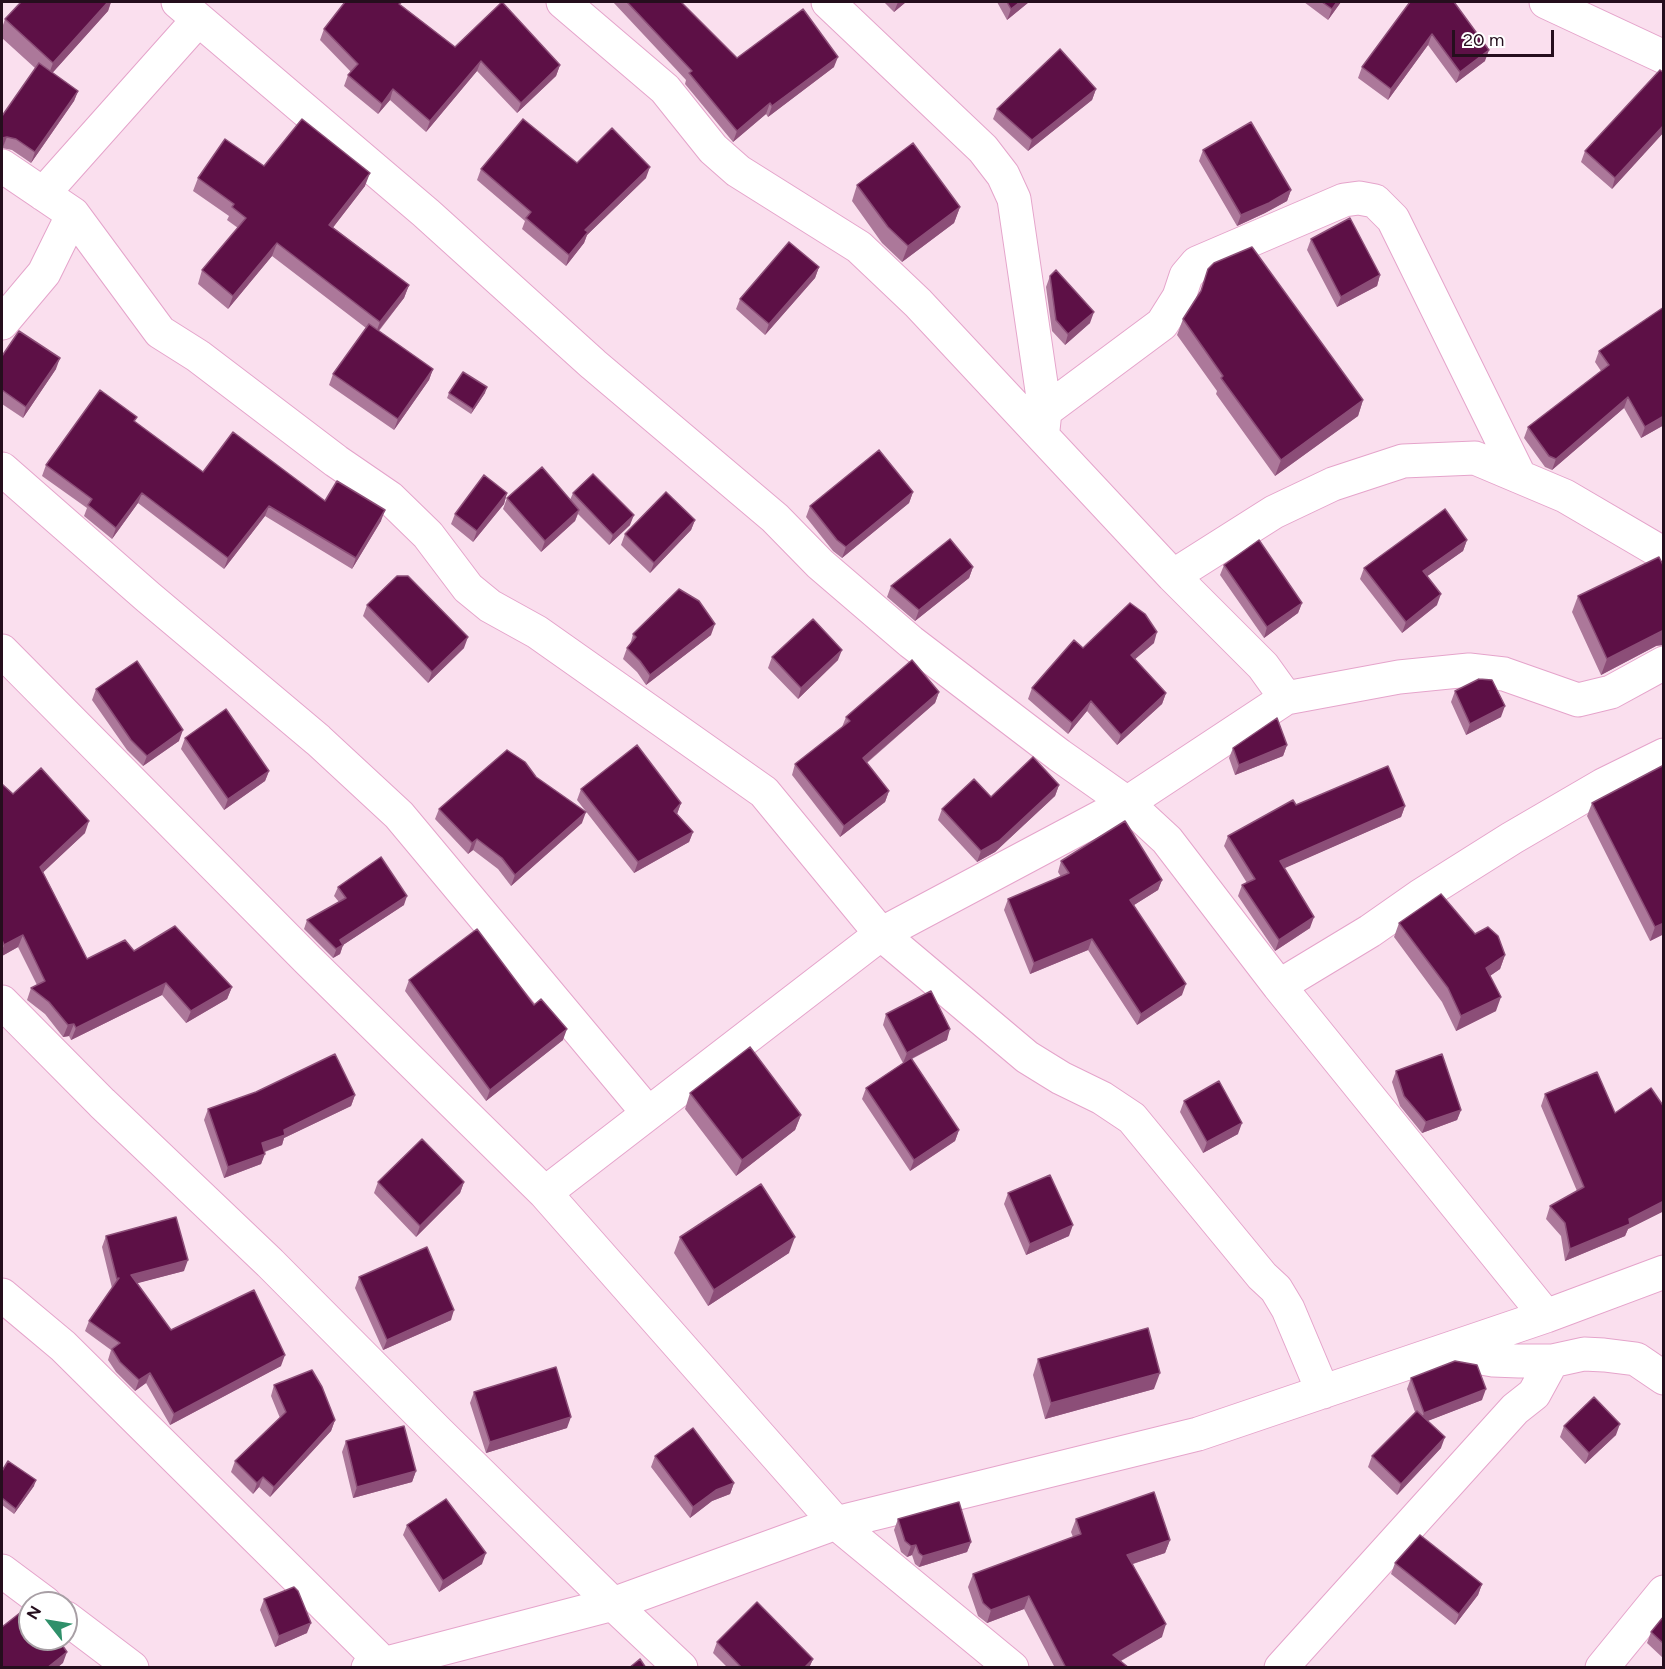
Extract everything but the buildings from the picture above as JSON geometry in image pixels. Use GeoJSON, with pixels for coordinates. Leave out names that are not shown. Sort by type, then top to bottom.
{"type":"FeatureCollection","features":[{"type":"Feature","properties":{"kind":"street"},"geometry":{"type":"LineString","coordinates":[[563,2],[665,89],[713,148],[738,171],[859,247],[918,303],[1043,424],[1173,576],[1263,666],[1286,698]]}},
{"type":"Feature","properties":{"kind":"street"},"geometry":{"type":"LineString","coordinates":[[828,2],[983,149],[1003,175],[1014,199],[1043,424]]}},
{"type":"Feature","properties":{"kind":"street"},"geometry":{"type":"LineString","coordinates":[[1546,2],[1664,57]]}},
{"type":"Feature","properties":{"kind":"street"},"geometry":{"type":"LineString","coordinates":[[43,194],[188,11],[426,213],[593,364],[775,518],[820,564],[911,642],[1059,755],[1127,802],[1167,840],[1279,986],[1546,1316]]}},
{"type":"Feature","properties":{"kind":"street"},"geometry":{"type":"LineString","coordinates":[[2,166],[73,214],[143,312],[160,332],[198,356],[390,498],[428,535],[468,588],[490,606],[537,632],[764,792],[881,934],[1027,1057],[1061,1078],[1102,1098],[1132,1118],[1262,1276],[1276,1289],[1288,1309],[1323,1392]]}},
{"type":"Feature","properties":{"kind":"street"},"geometry":{"type":"LineString","coordinates":[[1043,424],[1162,324],[1179,297],[1186,276],[1197,262],[1344,201],[1359,198],[1375,201],[1393,219],[1519,475]]}},
{"type":"Feature","properties":{"kind":"street"},"geometry":{"type":"LineString","coordinates":[[2,323],[44,273],[73,214]]}},
{"type":"Feature","properties":{"kind":"street"},"geometry":{"type":"LineString","coordinates":[[1173,576],[1274,512],[1333,484],[1403,461],[1475,458],[1565,496],[1664,554]]}},
{"type":"Feature","properties":{"kind":"street"},"geometry":{"type":"LineString","coordinates":[[2,469],[148,597],[318,740],[399,815],[648,1113]]}},
{"type":"Feature","properties":{"kind":"street"},"geometry":{"type":"LineString","coordinates":[[2,651],[308,960],[545,1193],[836,1523],[1012,1668]]}},
{"type":"Feature","properties":{"kind":"street"},"geometry":{"type":"LineString","coordinates":[[545,1193],[881,934],[1127,802],[1286,698],[1399,677],[1469,670],[1504,674],[1578,700],[1611,692],[1664,663]]}},
{"type":"Feature","properties":{"kind":"street"},"geometry":{"type":"LineString","coordinates":[[1279,986],[1370,931],[1420,896],[1512,838],[1603,785],[1664,755]]}},
{"type":"Feature","properties":{"kind":"street"},"geometry":{"type":"LineString","coordinates":[[2,1002],[102,1103],[270,1263],[681,1668]]}},
{"type":"Feature","properties":{"kind":"street"},"geometry":{"type":"LineString","coordinates":[[2,1295],[63,1346],[380,1666],[614,1604],[836,1523],[1198,1434],[1546,1316],[1664,1272]]}},
{"type":"Feature","properties":{"kind":"street"},"geometry":{"type":"LineString","coordinates":[[1442,1351],[1493,1360],[1552,1361],[1584,1354],[1636,1359],[1664,1378]]}},
{"type":"Feature","properties":{"kind":"street"},"geometry":{"type":"LineString","coordinates":[[1281,1668],[1515,1409],[1534,1394],[1552,1361]]}},
{"type":"Feature","properties":{"kind":"street"},"geometry":{"type":"LineString","coordinates":[[2,1571],[29,1591]]}},
{"type":"Feature","properties":{"kind":"street"},"geometry":{"type":"LineString","coordinates":[[1602,1668],[1664,1592]]}},
{"type":"Feature","properties":{"kind":"street"},"geometry":{"type":"LineString","coordinates":[[78,1627],[132,1668]]}}]}
